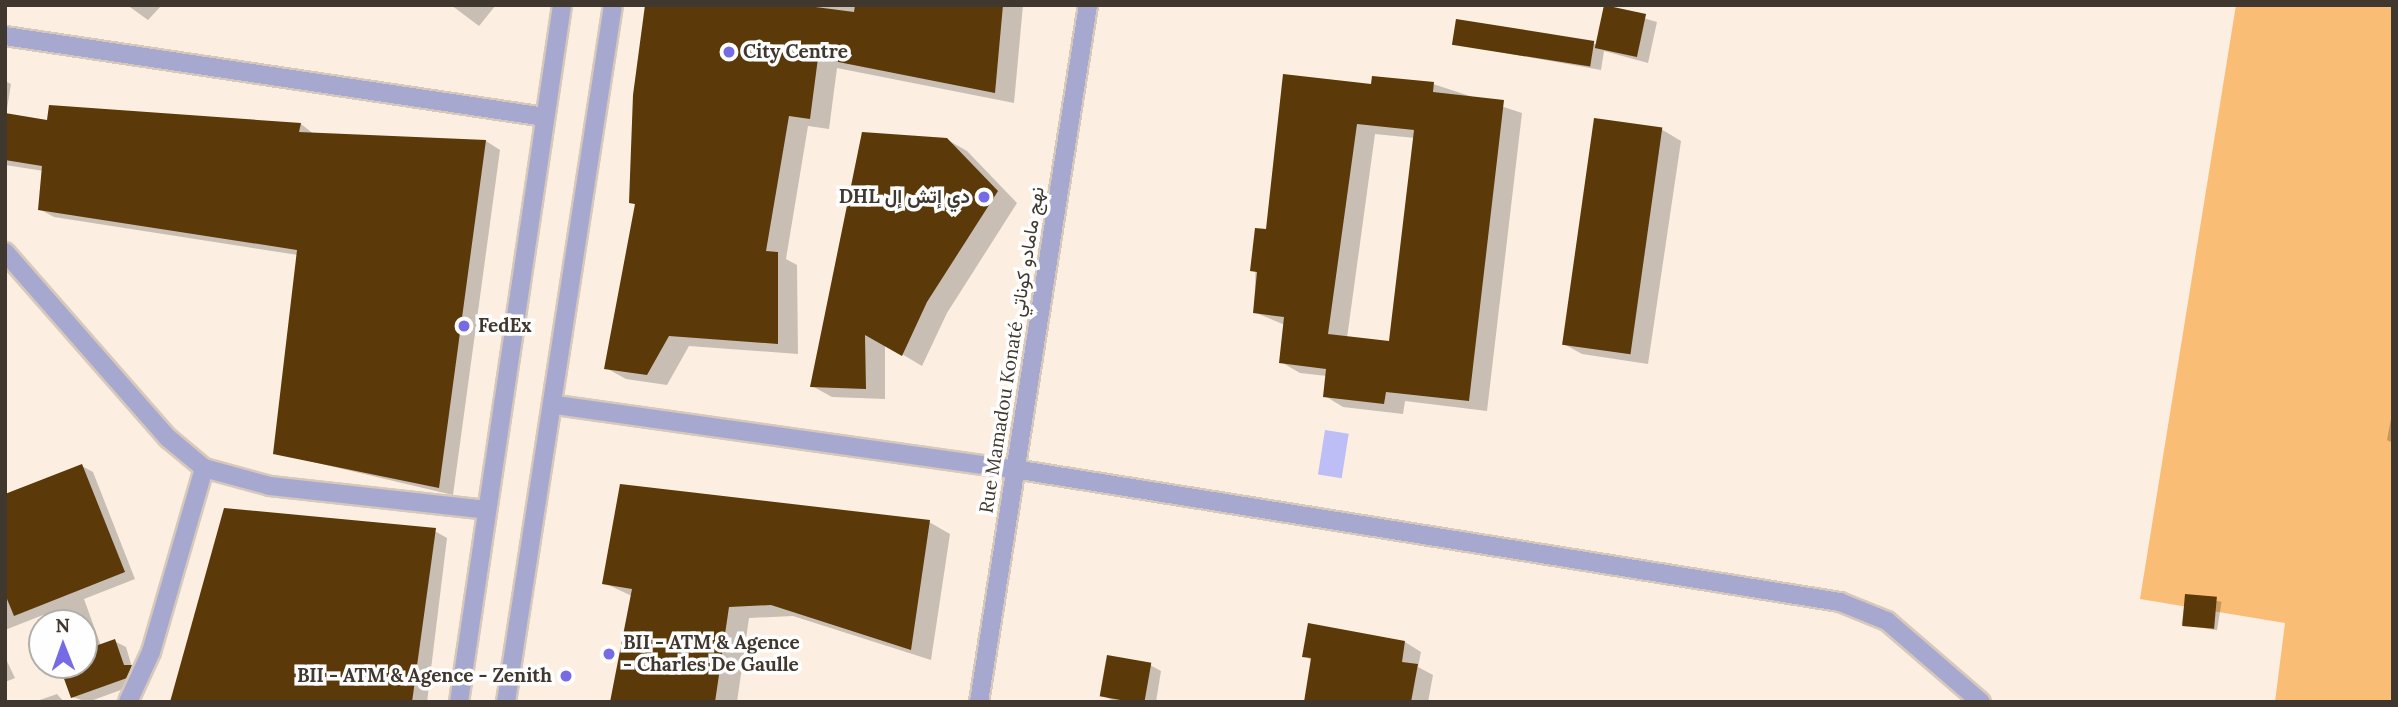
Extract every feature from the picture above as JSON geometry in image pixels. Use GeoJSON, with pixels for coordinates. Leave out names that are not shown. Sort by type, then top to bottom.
{"type":"FeatureCollection","features":[{"type":"Feature","properties":{"kind":"street"},"geometry":{"type":"LineString","coordinates":[[459,702],[562,5]]}},
{"type":"Feature","properties":{"kind":"street"},"geometry":{"type":"LineString","coordinates":[[506,702],[556,405],[613,5]]}},
{"type":"Feature","properties":{"kind":"street","name":"Rue Mamadou Konaté نهج مامادو كوناتي"},"geometry":{"type":"LineString","coordinates":[[979,702],[1088,5]]}},
{"type":"Feature","properties":{"kind":"street"},"geometry":{"type":"LineString","coordinates":[[5,36],[545,117]]}},
{"type":"Feature","properties":{"kind":"street"},"geometry":{"type":"LineString","coordinates":[[5,252],[149,418],[204,468],[270,486],[487,510]]}},
{"type":"Feature","properties":{"kind":"street"},"geometry":{"type":"LineString","coordinates":[[556,405],[1014,469],[1840,602],[1888,621],[1981,702]]}},
{"type":"Feature","properties":{"kind":"street"},"geometry":{"type":"LineString","coordinates":[[128,702],[151,652],[204,468]]}},
{"type":"Feature","properties":{"kind":"shaded area"},"geometry":{"type":"Polygon","coordinates":[[[2236,5],[2393,5],[2393,702],[2275,702],[2285,623],[2140,599],[2236,5]]]}},
{"type":"Feature","properties":{"kind":"water"},"geometry":{"type":"Polygon","coordinates":[[[1325,430],[1349,434],[1342,478],[1318,474],[1325,430]]]}},
{"type":"Feature","properties":{"kind":"building"},"geometry":{"type":"Polygon","coordinates":[[[645,5],[800,5],[854,12],[855,5],[1003,5],[995,93],[818,58],[810,119],[789,116],[766,251],[778,252],[778,344],[669,336],[647,375],[604,369],[635,204],[629,203],[633,95],[645,5]]]}},
{"type":"Feature","properties":{"kind":"building"},"geometry":{"type":"Polygon","coordinates":[[[1604,5],[1646,14],[1637,57],[1595,48],[1604,5]]]}},
{"type":"Feature","properties":{"kind":"building"},"geometry":{"type":"Polygon","coordinates":[[[1456,19],[1594,41],[1590,67],[1452,45],[1456,19]]]}},
{"type":"Feature","properties":{"kind":"building"},"geometry":{"type":"Polygon","coordinates":[[[1283,74],[1371,84],[1372,76],[1434,82],[1433,92],[1504,100],[1469,401],[1386,392],[1384,404],[1323,397],[1326,369],[1279,363],[1284,317],[1253,313],[1257,272],[1250,271],[1255,228],[1266,229],[1283,74]],[[1357,124],[1328,334],[1389,341],[1414,130],[1357,124]]]}},
{"type":"Feature","properties":{"kind":"building"},"geometry":{"type":"Polygon","coordinates":[[[49,105],[301,123],[299,132],[486,140],[439,488],[273,454],[297,250],[38,210],[42,166],[5,160],[5,113],[47,120],[49,105]]]}},
{"type":"Feature","properties":{"kind":"building"},"geometry":{"type":"Polygon","coordinates":[[[1594,118],[1662,128],[1630,354],[1562,345],[1594,118]]]}},
{"type":"Feature","properties":{"kind":"building"},"geometry":{"type":"Polygon","coordinates":[[[862,132],[947,138],[998,191],[927,302],[902,356],[865,335],[866,389],[810,387],[862,132]]]}},
{"type":"Feature","properties":{"kind":"building"},"geometry":{"type":"Polygon","coordinates":[[[82,464],[125,572],[14,616],[5,594],[5,494],[82,464]]]}},
{"type":"Feature","properties":{"kind":"building"},"geometry":{"type":"Polygon","coordinates":[[[620,484],[930,520],[911,650],[771,605],[729,607],[715,702],[610,702],[632,589],[602,584],[620,484]]]}},
{"type":"Feature","properties":{"kind":"building"},"geometry":{"type":"Polygon","coordinates":[[[224,508],[436,528],[412,702],[170,702],[224,508]]]}},
{"type":"Feature","properties":{"kind":"building"},"geometry":{"type":"Polygon","coordinates":[[[2185,594],[2217,597],[2214,629],[2182,626],[2185,594]]]}},
{"type":"Feature","properties":{"kind":"building"},"geometry":{"type":"Polygon","coordinates":[[[1308,623],[1405,641],[1402,662],[1418,664],[1411,702],[1304,702],[1311,658],[1302,657],[1308,623]]]}},
{"type":"Feature","properties":{"kind":"building"},"geometry":{"type":"Polygon","coordinates":[[[115,639],[124,665],[132,665],[127,678],[71,698],[64,679],[98,679],[98,645],[115,639]]]}},
{"type":"Feature","properties":{"kind":"building"},"geometry":{"type":"Polygon","coordinates":[[[1107,655],[1151,663],[1144,702],[1100,696],[1107,655]]]}},
{"type":"Feature","properties":{"kind":"place","name":"City Centre"},"geometry":{"type":"Point","coordinates":[729,52]}},
{"type":"Feature","properties":{"kind":"place","name":"DHL دي إتش إل"},"geometry":{"type":"Point","coordinates":[984,197]}},
{"type":"Feature","properties":{"kind":"place","name":"FedEx"},"geometry":{"type":"Point","coordinates":[464,326]}},
{"type":"Feature","properties":{"kind":"place","name":"BII - ATM & Agence - Charles De Gaulle"},"geometry":{"type":"Point","coordinates":[609,654]}},
{"type":"Feature","properties":{"kind":"place","name":"BII - ATM & Agence - Zenith"},"geometry":{"type":"Point","coordinates":[566,676]}}]}
